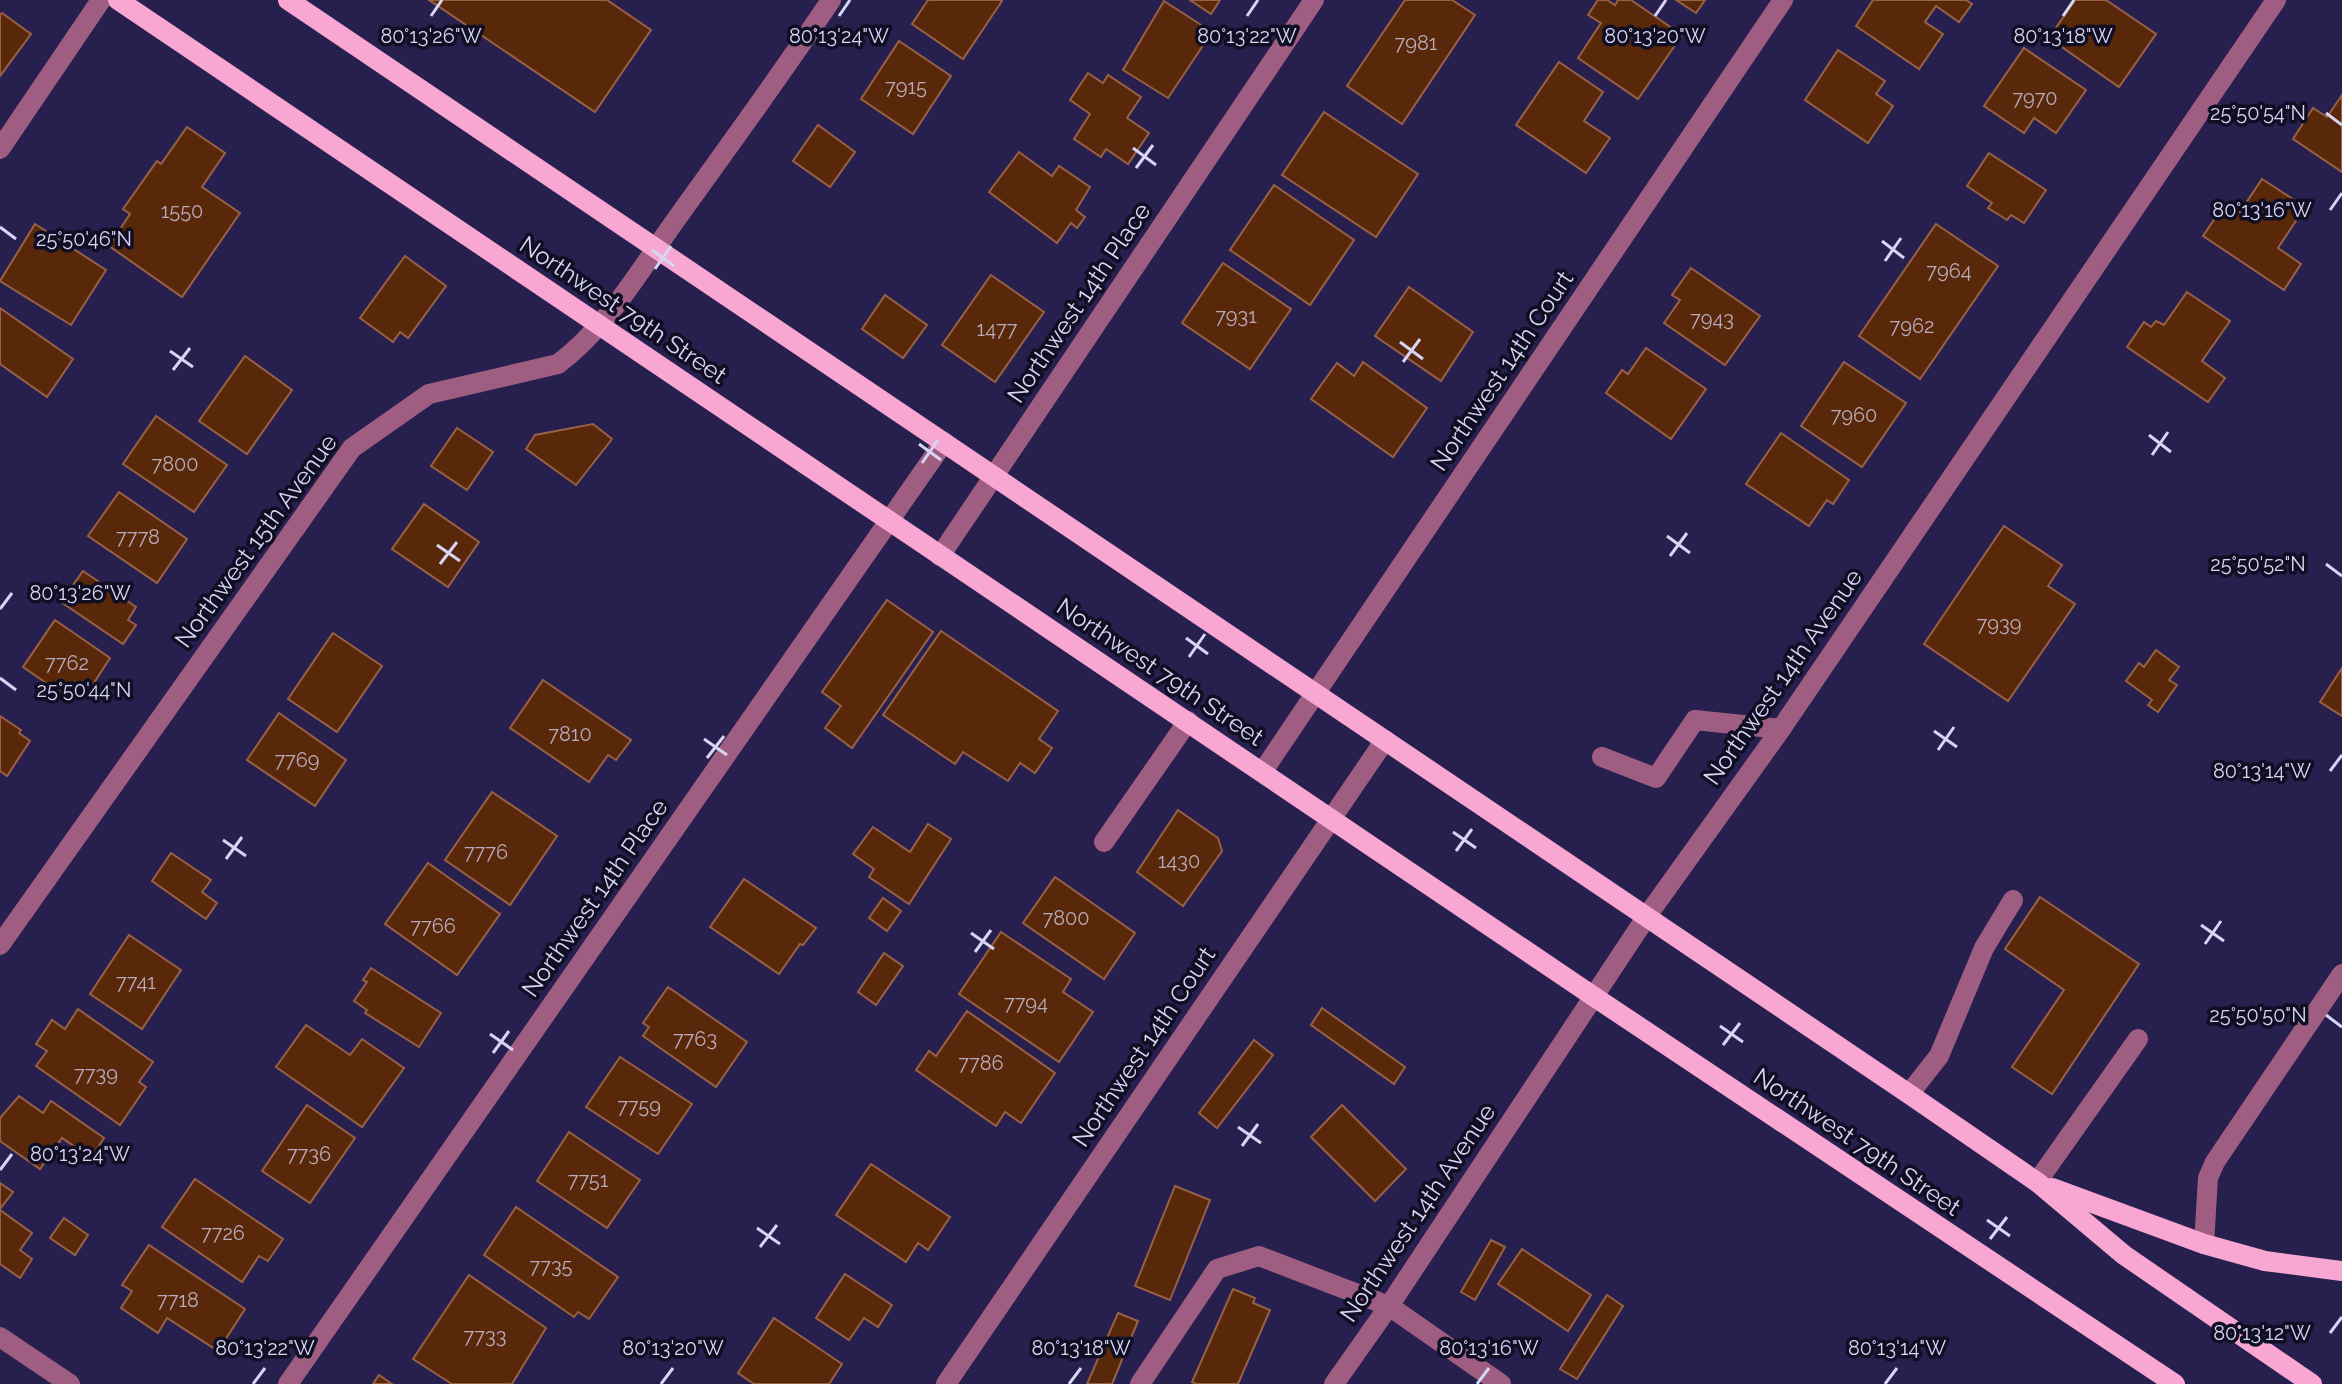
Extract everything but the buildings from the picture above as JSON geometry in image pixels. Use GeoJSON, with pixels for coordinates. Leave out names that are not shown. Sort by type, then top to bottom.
{"type":"FeatureCollection","features":[{"type":"Feature","properties":{"kind":"main road","name":"Northwest 79th Street"},"geometry":{"type":"LineString","coordinates":[[118,0],[1593,996],[2175,1384]]}},
{"type":"Feature","properties":{"kind":"main road"},"geometry":{"type":"LineString","coordinates":[[288,0],[1909,1094],[2037,1182],[2124,1255],[2312,1384]]}},
{"type":"Feature","properties":{"kind":"main road"},"geometry":{"type":"LineString","coordinates":[[2037,1182],[2204,1244],[2265,1261],[2342,1271]]}},
{"type":"Feature","properties":{"kind":"street"},"geometry":{"type":"LineString","coordinates":[[0,149],[101,0]]}},
{"type":"Feature","properties":{"kind":"street","name":"Northwest 15th Avenue"},"geometry":{"type":"LineString","coordinates":[[0,945],[352,448],[429,394],[558,364],[573,353],[599,325],[657,248],[831,0]]}},
{"type":"Feature","properties":{"kind":"street","name":"Northwest 14th Place"},"geometry":{"type":"LineString","coordinates":[[940,556],[1314,0]]}},
{"type":"Feature","properties":{"kind":"street","name":"Northwest 14th Court"},"geometry":{"type":"LineString","coordinates":[[1263,771],[1783,0]]}},
{"type":"Feature","properties":{"kind":"street","name":"Northwest 14th Avenue"},"geometry":{"type":"LineString","coordinates":[[1334,1384],[1647,916],[1781,729],[2276,0]]}},
{"type":"Feature","properties":{"kind":"street","name":"Northwest 14th Place"},"geometry":{"type":"LineString","coordinates":[[288,1384],[944,442]]}},
{"type":"Feature","properties":{"kind":"street"},"geometry":{"type":"LineString","coordinates":[[1602,757],[1656,778],[1695,720],[1781,729]]}},
{"type":"Feature","properties":{"kind":"street"},"geometry":{"type":"LineString","coordinates":[[1104,842],[1188,721]]}},
{"type":"Feature","properties":{"kind":"street","name":"Northwest 14th Court"},"geometry":{"type":"LineString","coordinates":[[946,1384],[1385,740]]}},
{"type":"Feature","properties":{"kind":"street"},"geometry":{"type":"LineString","coordinates":[[1909,1094],[1939,1056],[1984,948],[2013,900]]}},
{"type":"Feature","properties":{"kind":"street"},"geometry":{"type":"LineString","coordinates":[[2204,1244],[2208,1178],[2215,1162],[2342,974]]}},
{"type":"Feature","properties":{"kind":"street"},"geometry":{"type":"LineString","coordinates":[[2037,1182],[2138,1039]]}},
{"type":"Feature","properties":{"kind":"street"},"geometry":{"type":"LineString","coordinates":[[1140,1384],[1217,1269],[1259,1256],[1389,1306],[1501,1384]]}},
{"type":"Feature","properties":{"kind":"street"},"geometry":{"type":"LineString","coordinates":[[0,1337],[70,1384]]}}]}
